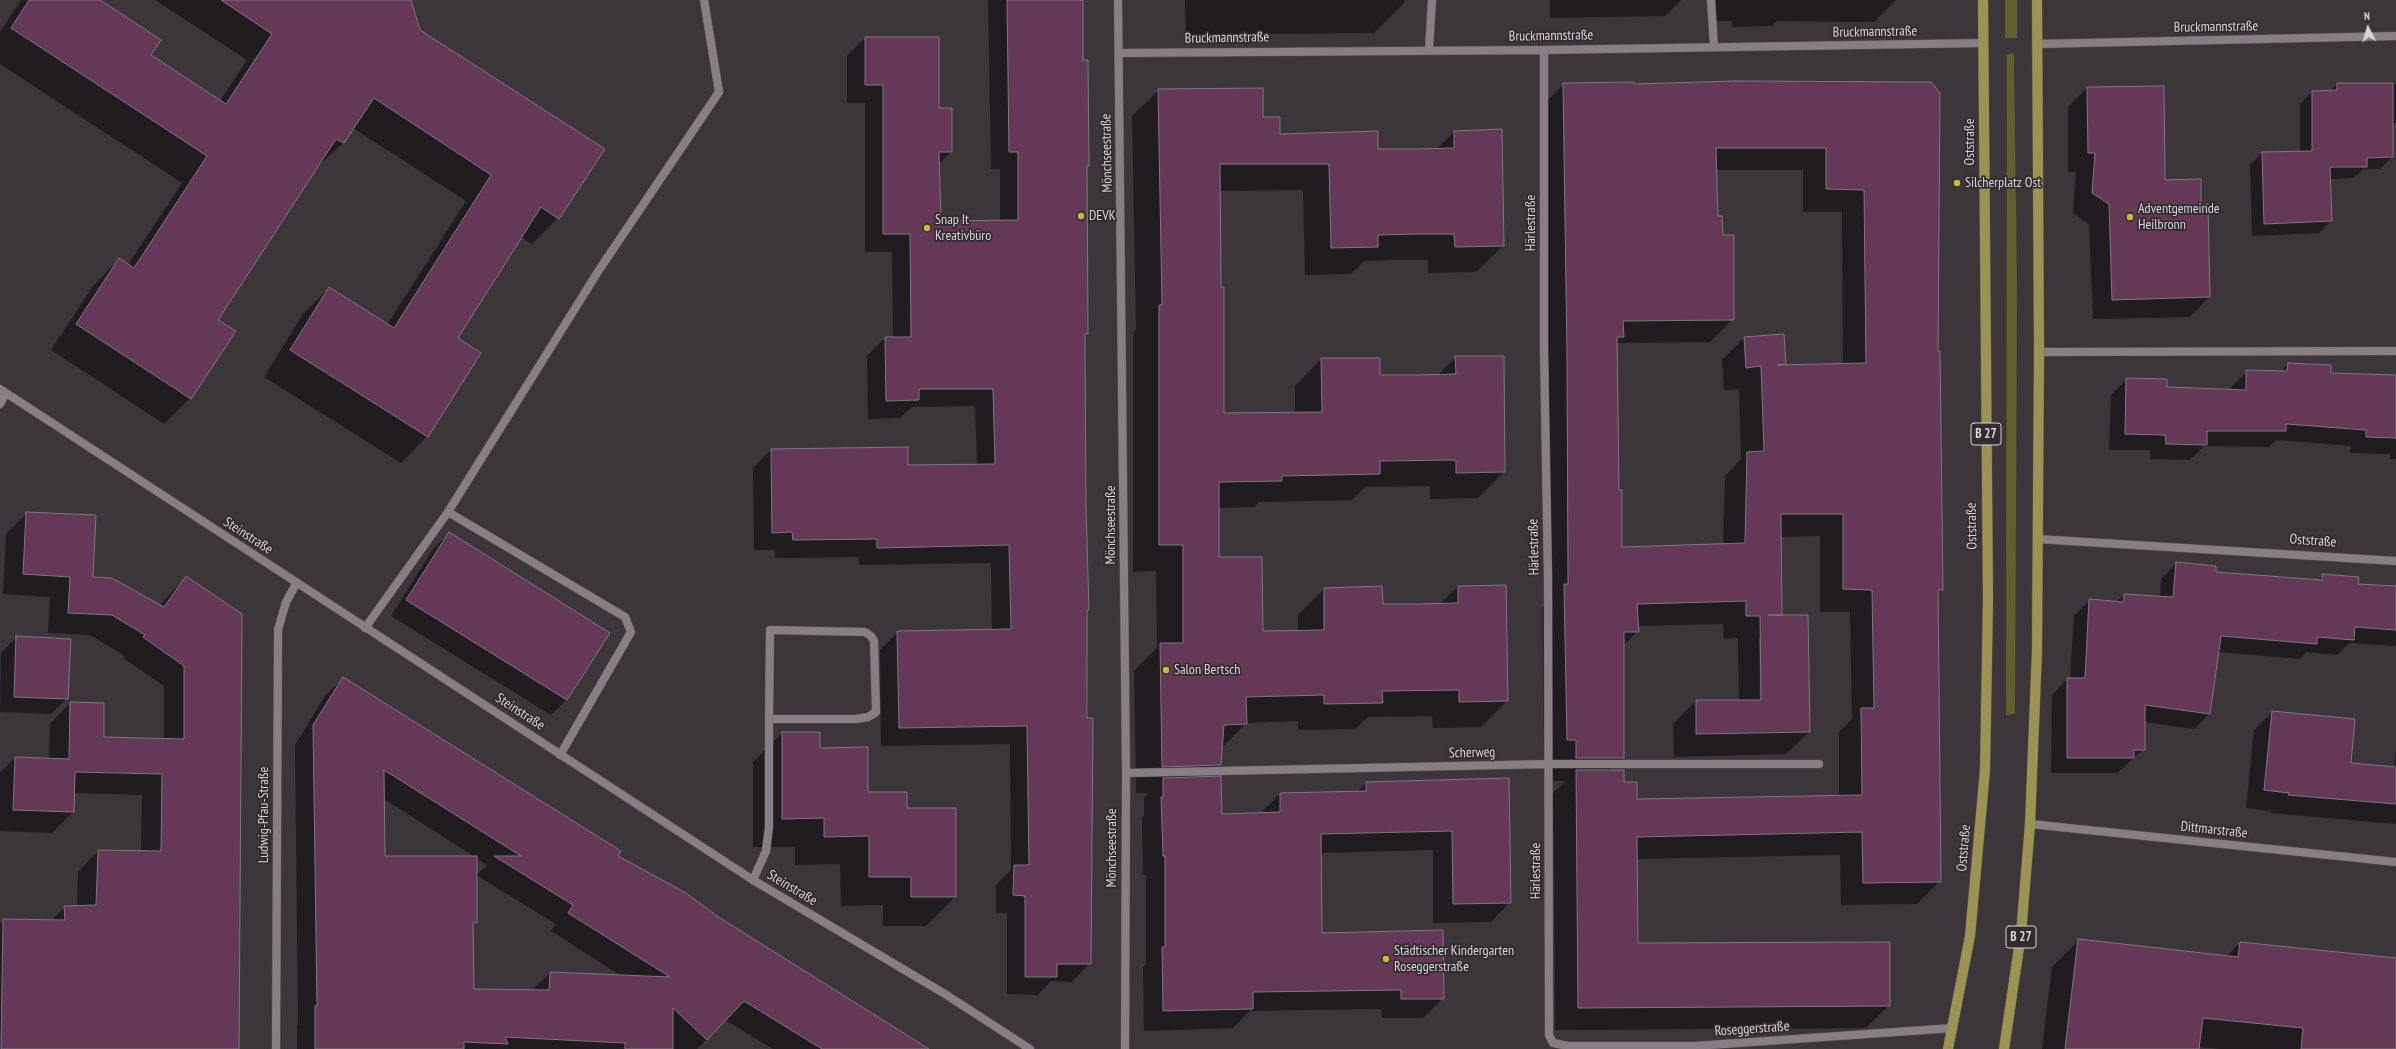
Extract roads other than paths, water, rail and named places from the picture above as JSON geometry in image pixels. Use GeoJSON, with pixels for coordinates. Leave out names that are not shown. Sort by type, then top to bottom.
{"type":"FeatureCollection","features":[{"type":"Feature","properties":{"kind":"main road","name":"Oststraße"},"geometry":{"type":"LineString","coordinates":[[1948,1049],[1970,936],[1985,770],[1988,600],[1983,0]]}},
{"type":"Feature","properties":{"kind":"main road","name":"B 27"},"geometry":{"type":"LineString","coordinates":[[2004,1049],[2021,934],[2030,824],[2037,650],[2040,352],[2037,0]]}},
{"type":"Feature","properties":{"kind":"street"},"geometry":{"type":"LineString","coordinates":[[365,628],[448,512],[599,270],[719,92],[704,0]]}},
{"type":"Feature","properties":{"kind":"street","name":"Mönchseestraße"},"geometry":{"type":"LineString","coordinates":[[1118,0],[1126,773],[1125,1049]]}},
{"type":"Feature","properties":{"kind":"street"},"geometry":{"type":"LineString","coordinates":[[1429,50],[1432,0]]}},
{"type":"Feature","properties":{"kind":"street"},"geometry":{"type":"LineString","coordinates":[[1712,0],[1714,47]]}},
{"type":"Feature","properties":{"kind":"street","name":"Bruckmannstraße"},"geometry":{"type":"LineString","coordinates":[[2037,44],[2396,36]]}},
{"type":"Feature","properties":{"kind":"street","name":"Bruckmannstraße"},"geometry":{"type":"LineString","coordinates":[[1119,53],[1544,50],[1984,43]]}},
{"type":"Feature","properties":{"kind":"street","name":"Härlestraße"},"geometry":{"type":"LineString","coordinates":[[1544,50],[1544,350],[1549,764],[1549,1035],[1553,1043]]}},
{"type":"Feature","properties":{"kind":"street"},"geometry":{"type":"LineString","coordinates":[[2040,352],[2396,351]]}},
{"type":"Feature","properties":{"kind":"street"},"geometry":{"type":"LineString","coordinates":[[0,404],[3,391]]}},
{"type":"Feature","properties":{"kind":"street","name":"Steinstraße"},"geometry":{"type":"LineString","coordinates":[[3,391],[296,584],[753,880],[945,994],[1030,1049]]}},
{"type":"Feature","properties":{"kind":"street"},"geometry":{"type":"LineString","coordinates":[[448,512],[625,617],[631,632],[560,755]]}},
{"type":"Feature","properties":{"kind":"street","name":"Oststraße"},"geometry":{"type":"LineString","coordinates":[[2037,539],[2396,561]]}},
{"type":"Feature","properties":{"kind":"street","name":"Ludwig-Pfau-Straße"},"geometry":{"type":"LineString","coordinates":[[276,1049],[278,630],[286,602],[296,584]]}},
{"type":"Feature","properties":{"kind":"street"},"geometry":{"type":"LineString","coordinates":[[753,880],[766,851],[769,827],[770,630],[865,632],[871,636],[874,641],[876,712],[868,717],[856,719],[770,719]]}},
{"type":"Feature","properties":{"kind":"street","name":"Scherweg"},"geometry":{"type":"LineString","coordinates":[[1126,773],[1549,764],[1819,764]]}},
{"type":"Feature","properties":{"kind":"street","name":"Dittmarstraße"},"geometry":{"type":"LineString","coordinates":[[2030,824],[2396,862]]}},
{"type":"Feature","properties":{"kind":"street","name":"Roseggerstraße"},"geometry":{"type":"LineString","coordinates":[[1553,1043],[1568,1046],[1695,1046],[1953,1028]]}},
{"type":"Feature","properties":{"kind":"place","name":"Silcherplatz Ost"},"geometry":{"type":"Point","coordinates":[1957,183]}},
{"type":"Feature","properties":{"kind":"place","name":"DEVK"},"geometry":{"type":"Point","coordinates":[1081,216]}},
{"type":"Feature","properties":{"kind":"place","name":"Adventgemeinde Heilbronn"},"geometry":{"type":"Point","coordinates":[2130,217]}},
{"type":"Feature","properties":{"kind":"place","name":"Snap It Kreativbüro"},"geometry":{"type":"Point","coordinates":[927,228]}},
{"type":"Feature","properties":{"kind":"place","name":"Salon Bertsch"},"geometry":{"type":"Point","coordinates":[1166,670]}},
{"type":"Feature","properties":{"kind":"place","name":"Städtischer Kindergarten Roseggerstraße"},"geometry":{"type":"Point","coordinates":[1386,959]}}]}
